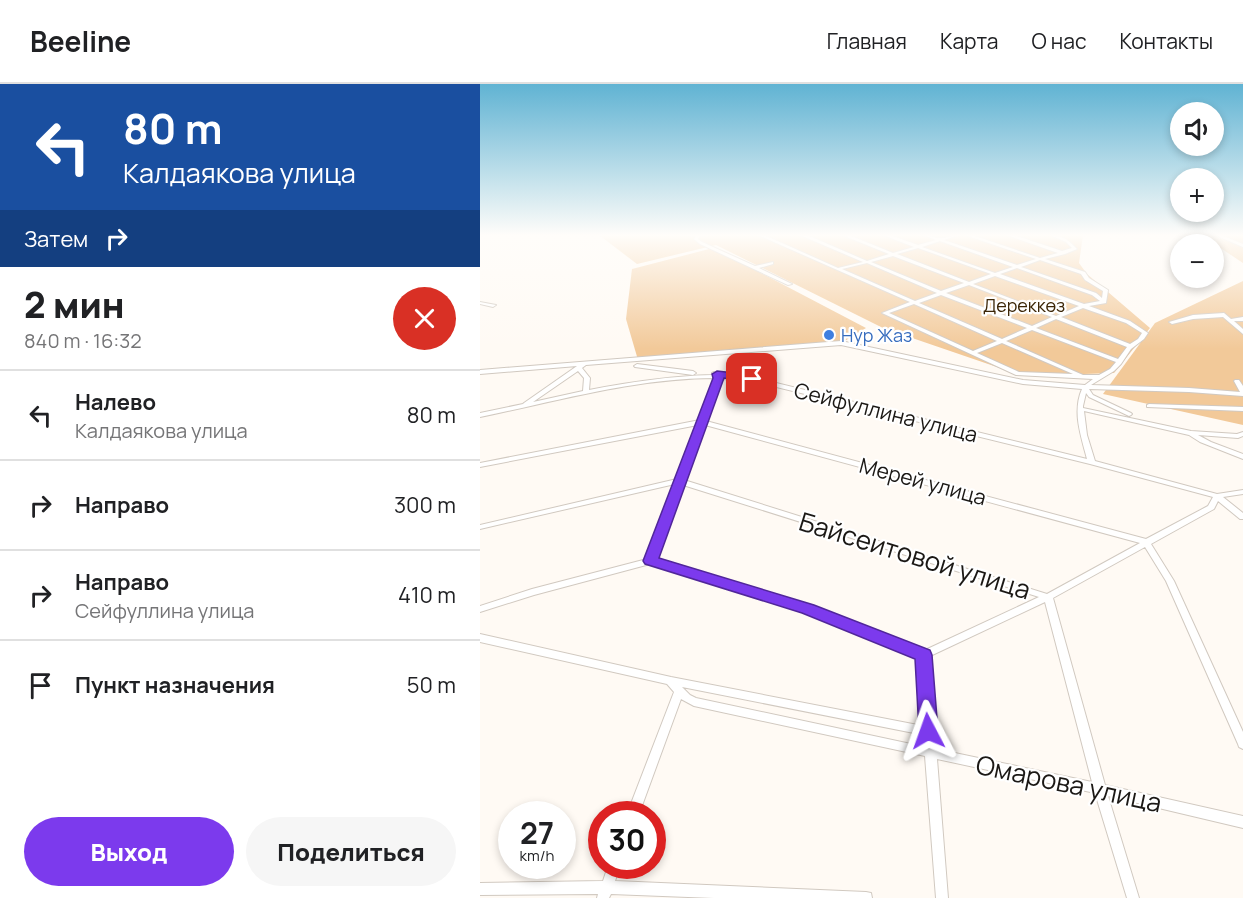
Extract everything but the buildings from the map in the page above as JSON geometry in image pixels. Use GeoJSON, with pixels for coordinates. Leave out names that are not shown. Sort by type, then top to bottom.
{"type":"FeatureCollection","features":[{"type":"Feature","properties":{"kind":"street"},"geometry":{"type":"LineString","coordinates":[[766,273],[790,284]]}},
{"type":"Feature","properties":{"kind":"street"},"geometry":{"type":"LineString","coordinates":[[847,273],[1080,375]]}},
{"type":"Feature","properties":{"kind":"street"},"geometry":{"type":"LineString","coordinates":[[893,273],[1118,361]]}},
{"type":"Feature","properties":{"kind":"street"},"geometry":{"type":"LineString","coordinates":[[940,273],[1130,346]]}},
{"type":"Feature","properties":{"kind":"street"},"geometry":{"type":"LineString","coordinates":[[986,273],[1128,322],[1145,333],[1143,338],[1130,346],[1116,367],[1085,387],[1081,409],[1083,429],[1092,462]]}},
{"type":"Feature","properties":{"kind":"street"},"geometry":{"type":"LineString","coordinates":[[1001,273],[885,313],[1018,374],[1099,377]]}},
{"type":"Feature","properties":{"kind":"street"},"geometry":{"type":"LineString","coordinates":[[1033,273],[1094,294],[1104,302]]}},
{"type":"Feature","properties":{"kind":"street"},"geometry":{"type":"LineString","coordinates":[[1083,273],[1087,279],[1106,290],[1104,302]]}},
{"type":"Feature","properties":{"kind":"street"},"geometry":{"type":"LineString","coordinates":[[973,353],[1083,306],[1104,302]]}},
{"type":"Feature","properties":{"kind":"street"},"geometry":{"type":"LineString","coordinates":[[480,303],[493,305]]}},
{"type":"Feature","properties":{"kind":"street"},"geometry":{"type":"LineString","coordinates":[[1172,322],[1224,315],[1232,320],[1243,319]]}},
{"type":"Feature","properties":{"kind":"street"},"geometry":{"type":"LineString","coordinates":[[1232,320],[1233,325],[1243,332]]}},
{"type":"Feature","properties":{"kind":"street"},"geometry":{"type":"LineString","coordinates":[[480,372],[841,343],[1023,382],[1085,387],[1243,393],[1237,381]]}},
{"type":"Feature","properties":{"kind":"street"},"geometry":{"type":"LineString","coordinates":[[523,407],[585,363]]}},
{"type":"Feature","properties":{"kind":"street"},"geometry":{"type":"LineString","coordinates":[[637,366],[717,374],[719,378],[650,561]]}},
{"type":"Feature","properties":{"kind":"street"},"geometry":{"type":"LineString","coordinates":[[579,368],[588,378],[586,393]]}},
{"type":"Feature","properties":{"kind":"street","name":"Сейфуллина улица"},"geometry":{"type":"LineString","coordinates":[[480,415],[656,380],[717,374],[752,379],[1092,462],[1217,496]]}},
{"type":"Feature","properties":{"kind":"street"},"geometry":{"type":"LineString","coordinates":[[1085,387],[1090,396],[1155,424]]}},
{"type":"Feature","properties":{"kind":"street"},"geometry":{"type":"LineString","coordinates":[[1149,406],[1243,409]]}},
{"type":"Feature","properties":{"kind":"street"},"geometry":{"type":"LineString","coordinates":[[1081,409],[1191,433],[1238,436],[1243,434]]}},
{"type":"Feature","properties":{"kind":"street","name":"Мерей улица"},"geometry":{"type":"LineString","coordinates":[[480,465],[702,422],[1146,542]]}},
{"type":"Feature","properties":{"kind":"street"},"geometry":{"type":"LineString","coordinates":[[1191,433],[1198,440],[1226,448],[1243,457]]}},
{"type":"Feature","properties":{"kind":"street"},"geometry":{"type":"LineString","coordinates":[[480,527],[679,481]]}},
{"type":"Feature","properties":{"kind":"street","name":"Байсеитовой улица"},"geometry":{"type":"LineString","coordinates":[[679,481],[1048,597],[1100,789],[1133,898]]}},
{"type":"Feature","properties":{"kind":"street"},"geometry":{"type":"LineString","coordinates":[[1217,496],[1243,492]]}},
{"type":"Feature","properties":{"kind":"street"},"geometry":{"type":"LineString","coordinates":[[480,609],[532,592],[650,561],[808,609],[923,655],[1048,597],[1211,507],[1217,496]]}},
{"type":"Feature","properties":{"kind":"street"},"geometry":{"type":"LineString","coordinates":[[1217,496],[1243,517]]}},
{"type":"Feature","properties":{"kind":"street"},"geometry":{"type":"LineString","coordinates":[[1146,542],[1170,581],[1243,744]]}},
{"type":"Feature","properties":{"kind":"street"},"geometry":{"type":"LineString","coordinates":[[480,638],[670,681],[928,731]]}},
{"type":"Feature","properties":{"kind":"street"},"geometry":{"type":"LineString","coordinates":[[923,655],[942,898]]}},
{"type":"Feature","properties":{"kind":"street","name":"Омарова улица"},"geometry":{"type":"LineString","coordinates":[[670,681],[686,698],[694,702],[1243,822]]}},
{"type":"Feature","properties":{"kind":"street"},"geometry":{"type":"LineString","coordinates":[[638,801],[679,691]]}},
{"type":"Feature","properties":{"kind":"street"},"geometry":{"type":"LineString","coordinates":[[480,889],[866,898]]}},
{"type":"Feature","properties":{"kind":"green space"},"geometry":{"type":"Polygon","coordinates":[[[632,273],[761,273],[866,328],[843,342],[638,360],[626,319],[632,273]]]}},
{"type":"Feature","properties":{"kind":"green space","name":"Дереккөз"},"geometry":{"type":"Polygon","coordinates":[[[772,273],[1086,273],[1150,328],[1114,373],[1023,376],[883,328],[772,273]]]}},
{"type":"Feature","properties":{"kind":"green space"},"geometry":{"type":"Polygon","coordinates":[[[1243,281],[1243,425],[1103,394],[1155,323],[1243,281]]]}},
{"type":"Feature","properties":{"kind":"place","name":"Нур Жаз"},"geometry":{"type":"Point","coordinates":[829,335]}},
{"type":"Feature","properties":{"kind":"route"},"geometry":{"type":"LineString","coordinates":[[752,379],[717,374],[719,378],[650,561],[808,609],[923,655],[928,731]]}}]}
